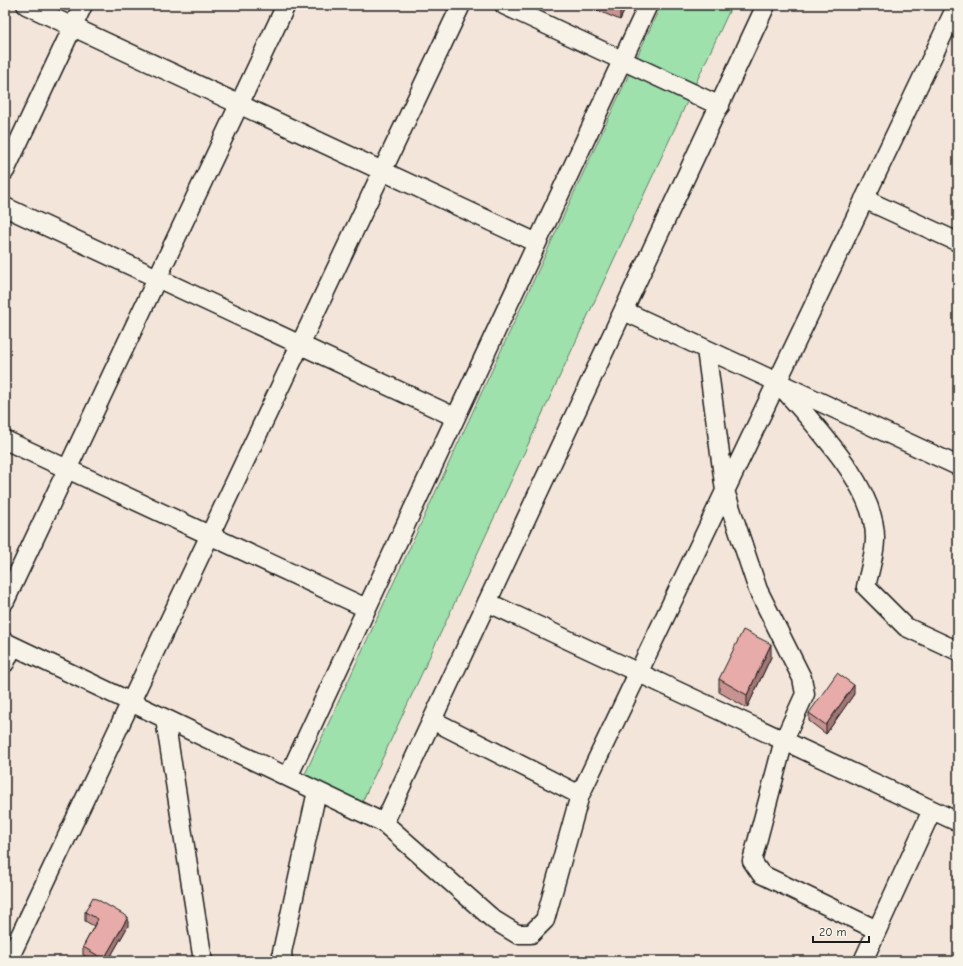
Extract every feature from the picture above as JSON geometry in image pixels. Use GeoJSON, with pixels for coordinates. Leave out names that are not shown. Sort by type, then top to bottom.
{"type":"FeatureCollection","features":[{"type":"Feature","properties":{"kind":"street"},"geometry":{"type":"LineString","coordinates":[[26,5],[537,243]]}},
{"type":"Feature","properties":{"kind":"street"},"geometry":{"type":"LineString","coordinates":[[5,171],[83,5]]}},
{"type":"Feature","properties":{"kind":"street"},"geometry":{"type":"LineString","coordinates":[[5,601],[286,5]]}},
{"type":"Feature","properties":{"kind":"street"},"geometry":{"type":"LineString","coordinates":[[8,961],[461,5]]}},
{"type":"Feature","properties":{"kind":"street"},"geometry":{"type":"LineString","coordinates":[[504,5],[720,106]]}},
{"type":"Feature","properties":{"kind":"street"},"geometry":{"type":"LineString","coordinates":[[288,777],[648,5]]}},
{"type":"Feature","properties":{"kind":"street"},"geometry":{"type":"LineString","coordinates":[[384,823],[766,5]]}},
{"type":"Feature","properties":{"kind":"street"},"geometry":{"type":"LineString","coordinates":[[5,663],[9,644],[384,823],[494,920],[517,934],[531,934],[545,920],[580,795],[957,5]]}},
{"type":"Feature","properties":{"kind":"street"},"geometry":{"type":"LineString","coordinates":[[864,199],[958,242]]}},
{"type":"Feature","properties":{"kind":"street"},"geometry":{"type":"LineString","coordinates":[[5,207],[455,417]]}},
{"type":"Feature","properties":{"kind":"street"},"geometry":{"type":"LineString","coordinates":[[624,311],[958,466]]}},
{"type":"Feature","properties":{"kind":"street"},"geometry":{"type":"LineString","coordinates":[[706,349],[726,491],[758,590],[802,678],[805,694],[784,740],[752,861],[761,874],[877,930]]}},
{"type":"Feature","properties":{"kind":"street"},"geometry":{"type":"LineString","coordinates":[[777,382],[844,461],[870,506],[875,539],[866,587],[906,627],[958,651]]}},
{"type":"Feature","properties":{"kind":"street"},"geometry":{"type":"LineString","coordinates":[[5,440],[366,608]]}},
{"type":"Feature","properties":{"kind":"street"},"geometry":{"type":"LineString","coordinates":[[487,602],[958,822]]}},
{"type":"Feature","properties":{"kind":"street"},"geometry":{"type":"LineString","coordinates":[[165,719],[203,961]]}},
{"type":"Feature","properties":{"kind":"street"},"geometry":{"type":"LineString","coordinates":[[432,720],[580,795]]}},
{"type":"Feature","properties":{"kind":"street"},"geometry":{"type":"LineString","coordinates":[[283,961],[282,952],[317,791]]}},
{"type":"Feature","properties":{"kind":"street"},"geometry":{"type":"LineString","coordinates":[[863,961],[932,810]]}},
{"type":"Feature","properties":{"kind":"green space"},"geometry":{"type":"Polygon","coordinates":[[[661,5],[732,5],[357,813],[299,787],[661,5]]]}},
{"type":"Feature","properties":{"kind":"building"},"geometry":{"type":"Polygon","coordinates":[[[614,5],[621,5],[620,8],[614,5]]]}},
{"type":"Feature","properties":{"kind":"building"},"geometry":{"type":"Polygon","coordinates":[[[743,630],[771,644],[747,695],[719,679],[743,630]]]}},
{"type":"Feature","properties":{"kind":"building"},"geometry":{"type":"Polygon","coordinates":[[[837,673],[854,685],[826,725],[809,713],[837,673]]]}},
{"type":"Feature","properties":{"kind":"building"},"geometry":{"type":"Polygon","coordinates":[[[93,897],[128,917],[104,959],[83,947],[98,919],[85,912],[93,897]]]}}]}
